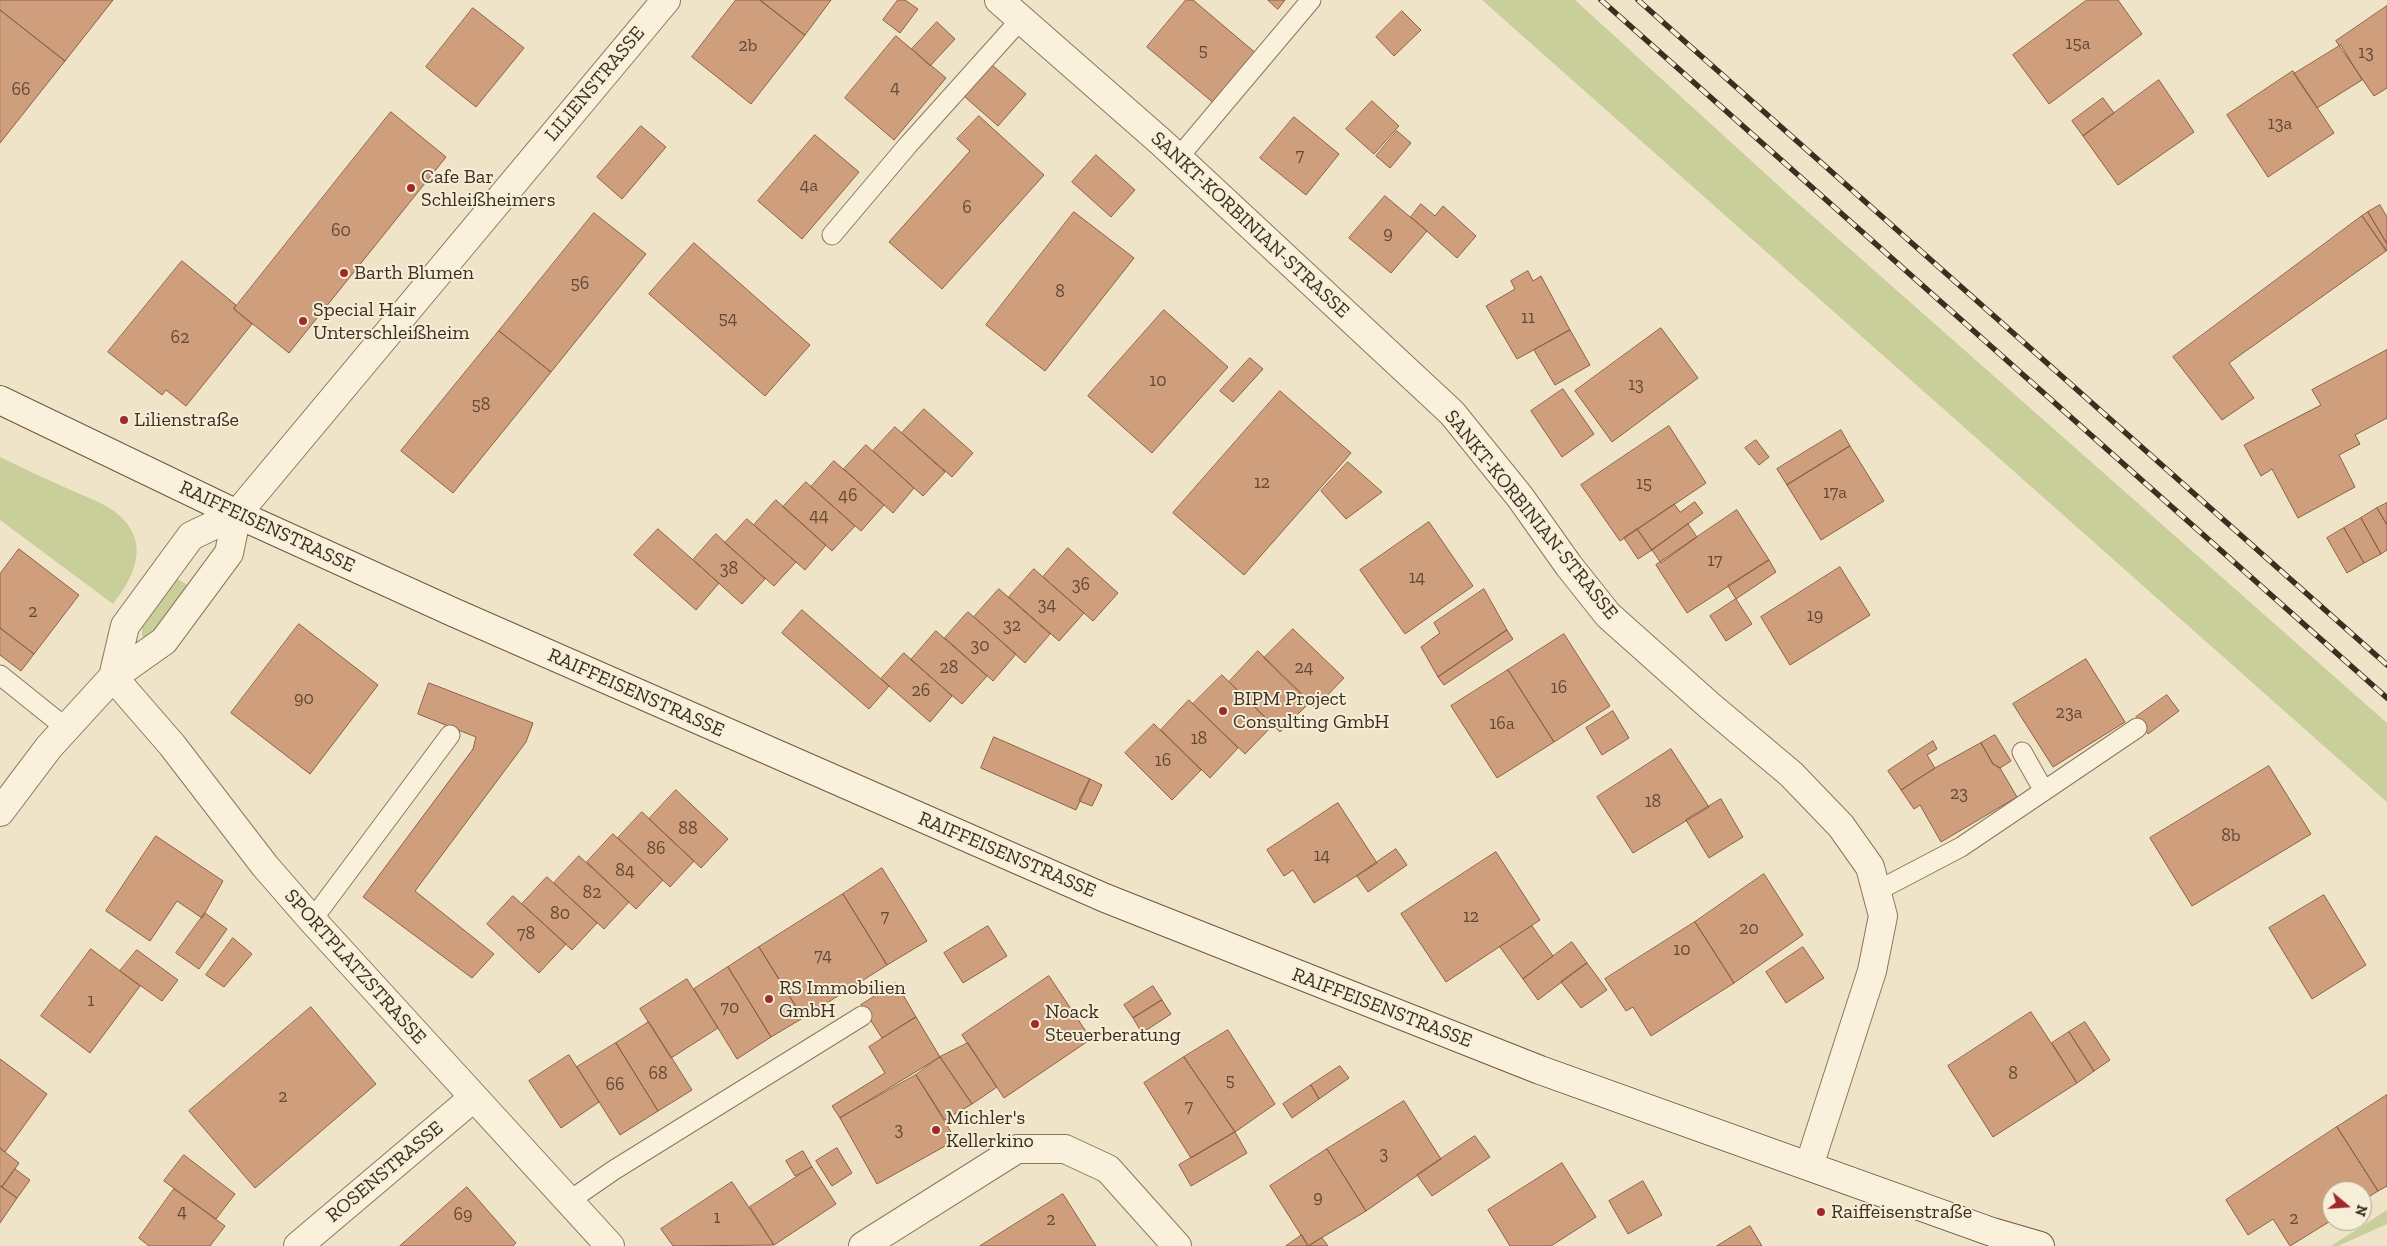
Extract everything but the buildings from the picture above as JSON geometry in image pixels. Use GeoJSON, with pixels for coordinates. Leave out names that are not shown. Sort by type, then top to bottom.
{"type":"FeatureCollection","features":[{"type":"Feature","properties":{"kind":"street","name":"LILIENSTRASSE"},"geometry":{"type":"LineString","coordinates":[[113,677],[125,626],[191,536],[237,514],[666,0]]}},
{"type":"Feature","properties":{"kind":"street","name":"SANKT-KORBINIAN-STRASSE"},"geometry":{"type":"LineString","coordinates":[[999,0],[1178,158],[1452,413],[1520,497],[1566,562],[1608,615],[1800,783],[1841,826],[1870,867],[1883,916],[1872,971],[1809,1166]]}},
{"type":"Feature","properties":{"kind":"street","name":"RAIFFEISENSTRASSE"},"geometry":{"type":"LineString","coordinates":[[0,400],[237,514],[712,726],[1105,898],[1540,1070],[1992,1232],[2040,1246]]}},
{"type":"Feature","properties":{"kind":"street","name":"LILIENSTRASSE"},"geometry":{"type":"LineString","coordinates":[[0,812],[66,728],[113,677],[164,641],[229,553],[237,514]]}},
{"type":"Feature","properties":{"kind":"street","name":"SPORTPLATZSTRASSE"},"geometry":{"type":"LineString","coordinates":[[113,677],[172,745],[264,866],[473,1098],[610,1246]]}},
{"type":"Feature","properties":{"kind":"street","name":"ROSENSTRASSE"},"geometry":{"type":"LineString","coordinates":[[298,1246],[473,1098]]}},
{"type":"Feature","properties":{"kind":"street"},"geometry":{"type":"LineString","coordinates":[[863,1246],[1017,1149],[1065,1149],[1108,1169],[1177,1246]]}},
{"type":"Feature","properties":{"kind":"lane"},"geometry":{"type":"LineString","coordinates":[[1178,158],[1311,0]]}},
{"type":"Feature","properties":{"kind":"lane"},"geometry":{"type":"LineString","coordinates":[[832,234],[908,145],[1021,19]]}},
{"type":"Feature","properties":{"kind":"lane"},"geometry":{"type":"LineString","coordinates":[[0,675],[66,728]]}},
{"type":"Feature","properties":{"kind":"lane"},"geometry":{"type":"LineString","coordinates":[[1877,891],[1961,847],[2137,728]]}},
{"type":"Feature","properties":{"kind":"lane"},"geometry":{"type":"LineString","coordinates":[[312,920],[450,735]]}},
{"type":"Feature","properties":{"kind":"lane"},"geometry":{"type":"LineString","coordinates":[[2022,752],[2044,791]]}},
{"type":"Feature","properties":{"kind":"lane"},"geometry":{"type":"LineString","coordinates":[[568,1201],[614,1170],[862,1016]]}},
{"type":"Feature","properties":{"kind":"green space"},"geometry":{"type":"Polygon","coordinates":[[[1482,0],[1575,0],[1791,197],[2387,723],[2387,802],[1482,0]]]}},
{"type":"Feature","properties":{"kind":"green space"},"geometry":{"type":"Polygon","coordinates":[[[0,457],[105,505],[126,522],[133,533],[136,557],[134,569],[113,604],[0,520],[0,457]]]}},
{"type":"Feature","properties":{"kind":"green space"},"geometry":{"type":"Polygon","coordinates":[[[176,578],[189,586],[152,637],[145,639],[142,636],[142,624],[176,578]]]}},
{"type":"Feature","properties":{"kind":"green space"},"geometry":{"type":"Polygon","coordinates":[[[2387,1210],[2387,1224],[2372,1231],[2372,1220],[2387,1210]]]}},
{"type":"Feature","properties":{"kind":"green space"},"geometry":{"type":"Polygon","coordinates":[[[2354,1231],[2371,1231],[2338,1246],[2331,1246],[2354,1231]]]}},
{"type":"Feature","properties":{"kind":"railway"},"geometry":{"type":"LineString","coordinates":[[1601,0],[2387,698]]}},
{"type":"Feature","properties":{"kind":"railway"},"geometry":{"type":"LineString","coordinates":[[1638,0],[2387,665]]}},
{"type":"Feature","properties":{"kind":"place","name":"Cafe Bar Schleißheimers"},"geometry":{"type":"Point","coordinates":[411,188]}},
{"type":"Feature","properties":{"kind":"place","name":"Barth Blumen"},"geometry":{"type":"Point","coordinates":[344,273]}},
{"type":"Feature","properties":{"kind":"place","name":"Special Hair Unterschleißheim"},"geometry":{"type":"Point","coordinates":[303,321]}},
{"type":"Feature","properties":{"kind":"place","name":"Lilienstraße"},"geometry":{"type":"Point","coordinates":[124,420]}},
{"type":"Feature","properties":{"kind":"place","name":"BIPM Project Consulting GmbH"},"geometry":{"type":"Point","coordinates":[1223,711]}},
{"type":"Feature","properties":{"kind":"place","name":"RS Immobilien GmbH"},"geometry":{"type":"Point","coordinates":[769,999]}},
{"type":"Feature","properties":{"kind":"place","name":"Noack Steuerberatung"},"geometry":{"type":"Point","coordinates":[1035,1024]}},
{"type":"Feature","properties":{"kind":"place","name":"Michler's Kellerkino"},"geometry":{"type":"Point","coordinates":[936,1130]}},
{"type":"Feature","properties":{"kind":"place","name":"Raiffeisenstraße"},"geometry":{"type":"Point","coordinates":[1821,1212]}}]}
